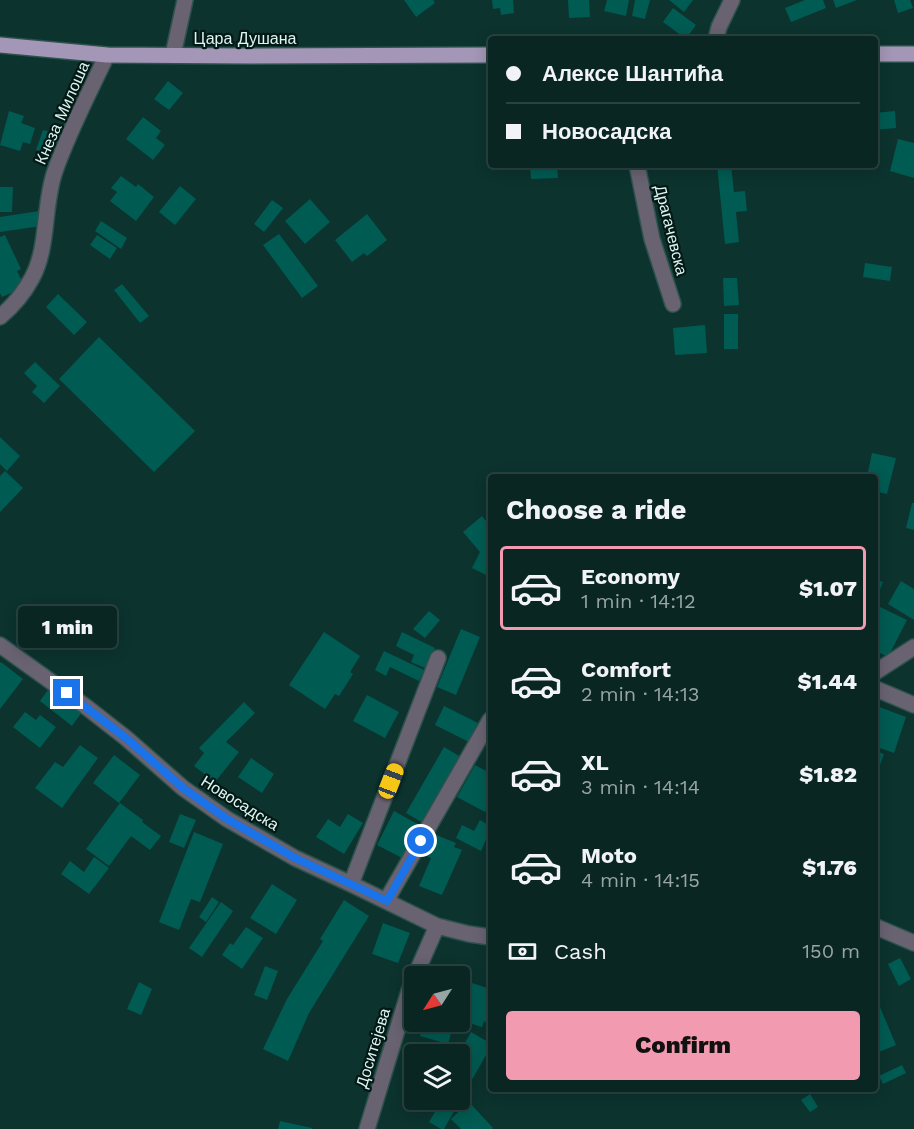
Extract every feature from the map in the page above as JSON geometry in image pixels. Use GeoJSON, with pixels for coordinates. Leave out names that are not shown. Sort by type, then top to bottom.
{"type":"FeatureCollection","features":[{"type":"Feature","properties":{"kind":"main road","name":"Цара Душана"},"geometry":{"type":"LineString","coordinates":[[0,45],[107,55],[488,55]]}},
{"type":"Feature","properties":{"kind":"main road"},"geometry":{"type":"LineString","coordinates":[[878,54],[914,54]]}},
{"type":"Feature","properties":{"kind":"street"},"geometry":{"type":"LineString","coordinates":[[173,55],[185,0]]}},
{"type":"Feature","properties":{"kind":"street"},"geometry":{"type":"LineString","coordinates":[[717,36],[732,0]]}},
{"type":"Feature","properties":{"kind":"street","name":"Кнеза Милоша"},"geometry":{"type":"LineString","coordinates":[[0,317],[22,294],[33,277],[42,243],[54,172],[107,55]]}},
{"type":"Feature","properties":{"kind":"street","name":"Драгачевска"},"geometry":{"type":"LineString","coordinates":[[638,168],[652,239],[673,304]]}},
{"type":"Feature","properties":{"kind":"street","name":"Новосадска"},"geometry":{"type":"LineString","coordinates":[[0,645],[85,706],[183,788],[227,819],[295,858],[437,926],[488,937]]}},
{"type":"Feature","properties":{"kind":"street"},"geometry":{"type":"LineString","coordinates":[[878,670],[914,648]]}},
{"type":"Feature","properties":{"kind":"street"},"geometry":{"type":"LineString","coordinates":[[351,884],[438,658]]}},
{"type":"Feature","properties":{"kind":"street"},"geometry":{"type":"LineString","coordinates":[[878,690],[914,705]]}},
{"type":"Feature","properties":{"kind":"street"},"geometry":{"type":"LineString","coordinates":[[387,901],[488,724]]}},
{"type":"Feature","properties":{"kind":"street","name":"Доситејева"},"geometry":{"type":"LineString","coordinates":[[420,966],[437,926]]}},
{"type":"Feature","properties":{"kind":"street"},"geometry":{"type":"LineString","coordinates":[[878,928],[914,943]]}},
{"type":"Feature","properties":{"kind":"street","name":"Доситејева"},"geometry":{"type":"LineString","coordinates":[[367,1129],[404,1007]]}},
{"type":"Feature","properties":{"kind":"building"},"geometry":{"type":"Polygon","coordinates":[[[404,0],[433,0],[435,3],[416,17],[404,0]]]}},
{"type":"Feature","properties":{"kind":"building"},"geometry":{"type":"Polygon","coordinates":[[[492,0],[513,0],[514,13],[501,15],[500,8],[493,9],[492,0]]]}},
{"type":"Feature","properties":{"kind":"building"},"geometry":{"type":"Polygon","coordinates":[[[568,0],[589,0],[590,17],[569,18],[568,0]]]}},
{"type":"Feature","properties":{"kind":"building"},"geometry":{"type":"Polygon","coordinates":[[[607,0],[629,0],[626,16],[604,11],[607,0]]]}},
{"type":"Feature","properties":{"kind":"building"},"geometry":{"type":"Polygon","coordinates":[[[635,0],[650,0],[645,19],[632,16],[635,0]]]}},
{"type":"Feature","properties":{"kind":"building"},"geometry":{"type":"Polygon","coordinates":[[[669,0],[693,0],[684,12],[669,0]]]}},
{"type":"Feature","properties":{"kind":"building"},"geometry":{"type":"Polygon","coordinates":[[[805,0],[823,0],[826,8],[791,22],[785,8],[805,0]]]}},
{"type":"Feature","properties":{"kind":"building"},"geometry":{"type":"Polygon","coordinates":[[[833,0],[857,0],[836,8],[833,0]]]}},
{"type":"Feature","properties":{"kind":"building"},"geometry":{"type":"Polygon","coordinates":[[[894,0],[910,0],[913,8],[898,13],[894,0]]]}},
{"type":"Feature","properties":{"kind":"building"},"geometry":{"type":"Polygon","coordinates":[[[673,8],[696,25],[688,36],[682,36],[663,22],[673,8]]]}},
{"type":"Feature","properties":{"kind":"building"},"geometry":{"type":"Polygon","coordinates":[[[168,81],[183,93],[169,110],[154,99],[168,81]]]}},
{"type":"Feature","properties":{"kind":"building"},"geometry":{"type":"Polygon","coordinates":[[[9,111],[24,116],[21,123],[35,128],[30,144],[23,142],[20,151],[0,145],[9,111]]]}},
{"type":"Feature","properties":{"kind":"building"},"geometry":{"type":"Polygon","coordinates":[[[895,111],[896,128],[878,130],[878,113],[895,111]]]}},
{"type":"Feature","properties":{"kind":"building"},"geometry":{"type":"Polygon","coordinates":[[[143,117],[161,131],[156,138],[165,145],[153,160],[126,139],[143,117]]]}},
{"type":"Feature","properties":{"kind":"building"},"geometry":{"type":"Polygon","coordinates":[[[43,130],[54,133],[48,154],[36,150],[43,130]]]}},
{"type":"Feature","properties":{"kind":"building"},"geometry":{"type":"Polygon","coordinates":[[[898,139],[914,143],[914,178],[890,171],[898,139]]]}},
{"type":"Feature","properties":{"kind":"building"},"geometry":{"type":"Polygon","coordinates":[[[530,168],[557,168],[558,178],[531,179],[530,168]]]}},
{"type":"Feature","properties":{"kind":"building"},"geometry":{"type":"Polygon","coordinates":[[[717,168],[731,168],[734,192],[745,191],[747,211],[736,212],[739,242],[725,244],[717,168]]]}},
{"type":"Feature","properties":{"kind":"building"},"geometry":{"type":"Polygon","coordinates":[[[121,176],[136,187],[138,184],[154,197],[136,221],[110,201],[117,192],[111,188],[121,176]]]}},
{"type":"Feature","properties":{"kind":"building"},"geometry":{"type":"Polygon","coordinates":[[[180,186],[196,199],[175,225],[159,212],[180,186]]]}},
{"type":"Feature","properties":{"kind":"building"},"geometry":{"type":"Polygon","coordinates":[[[0,187],[13,187],[12,212],[0,212],[0,187]]]}},
{"type":"Feature","properties":{"kind":"building"},"geometry":{"type":"Polygon","coordinates":[[[310,199],[330,222],[305,244],[285,221],[310,199]]]}},
{"type":"Feature","properties":{"kind":"building"},"geometry":{"type":"Polygon","coordinates":[[[272,200],[283,208],[264,232],[254,224],[272,200]]]}},
{"type":"Feature","properties":{"kind":"building"},"geometry":{"type":"Polygon","coordinates":[[[39,211],[41,226],[0,232],[0,217],[39,211]]]}},
{"type":"Feature","properties":{"kind":"building"},"geometry":{"type":"Polygon","coordinates":[[[367,214],[387,240],[367,256],[364,253],[352,262],[335,240],[367,214]]]}},
{"type":"Feature","properties":{"kind":"building"},"geometry":{"type":"Polygon","coordinates":[[[101,221],[127,238],[121,249],[95,231],[101,221]]]}},
{"type":"Feature","properties":{"kind":"building"},"geometry":{"type":"Polygon","coordinates":[[[279,234],[318,286],[302,298],[263,245],[279,234]]]}},
{"type":"Feature","properties":{"kind":"building"},"geometry":{"type":"Polygon","coordinates":[[[5,235],[21,269],[17,271],[25,287],[2,297],[0,293],[0,237],[5,235]]]}},
{"type":"Feature","properties":{"kind":"building"},"geometry":{"type":"Polygon","coordinates":[[[97,235],[117,248],[110,259],[90,245],[97,235]]]}},
{"type":"Feature","properties":{"kind":"building"},"geometry":{"type":"Polygon","coordinates":[[[865,263],[892,267],[890,281],[863,277],[865,263]]]}},
{"type":"Feature","properties":{"kind":"building"},"geometry":{"type":"Polygon","coordinates":[[[723,278],[737,278],[739,305],[724,306],[723,278]]]}},
{"type":"Feature","properties":{"kind":"building"},"geometry":{"type":"Polygon","coordinates":[[[122,284],[149,316],[140,323],[114,290],[122,284]]]}},
{"type":"Feature","properties":{"kind":"building"},"geometry":{"type":"Polygon","coordinates":[[[58,294],[87,322],[74,335],[46,307],[58,294]]]}},
{"type":"Feature","properties":{"kind":"building"},"geometry":{"type":"Polygon","coordinates":[[[724,314],[738,314],[738,349],[724,349],[724,314]]]}},
{"type":"Feature","properties":{"kind":"building"},"geometry":{"type":"Polygon","coordinates":[[[705,325],[707,353],[675,355],[673,328],[705,325]]]}},
{"type":"Feature","properties":{"kind":"building"},"geometry":{"type":"Polygon","coordinates":[[[99,337],[195,431],[154,472],[59,379],[99,337]]]}},
{"type":"Feature","properties":{"kind":"building"},"geometry":{"type":"Polygon","coordinates":[[[35,362],[60,386],[44,403],[32,392],[37,386],[24,373],[35,362]]]}},
{"type":"Feature","properties":{"kind":"building"},"geometry":{"type":"Polygon","coordinates":[[[0,437],[20,456],[7,471],[0,464],[0,437]]]}},
{"type":"Feature","properties":{"kind":"building"},"geometry":{"type":"Polygon","coordinates":[[[872,453],[896,458],[887,494],[878,492],[878,474],[868,474],[872,453]]]}},
{"type":"Feature","properties":{"kind":"building"},"geometry":{"type":"Polygon","coordinates":[[[5,471],[23,488],[0,512],[0,476],[5,471]]]}},
{"type":"Feature","properties":{"kind":"building"},"geometry":{"type":"Polygon","coordinates":[[[912,503],[914,503],[914,530],[906,528],[912,503]]]}},
{"type":"Feature","properties":{"kind":"building"},"geometry":{"type":"Polygon","coordinates":[[[482,516],[488,524],[488,576],[472,568],[480,552],[463,532],[482,516]]]}},
{"type":"Feature","properties":{"kind":"building"},"geometry":{"type":"Polygon","coordinates":[[[878,580],[883,582],[878,594],[878,580]]]}},
{"type":"Feature","properties":{"kind":"building"},"geometry":{"type":"Polygon","coordinates":[[[901,581],[914,589],[914,620],[888,604],[901,581]]]}},
{"type":"Feature","properties":{"kind":"building"},"geometry":{"type":"Polygon","coordinates":[[[878,606],[907,620],[888,657],[878,652],[878,606]]]}},
{"type":"Feature","properties":{"kind":"building"},"geometry":{"type":"Polygon","coordinates":[[[429,611],[440,620],[425,638],[413,629],[429,611]]]}},
{"type":"Feature","properties":{"kind":"building"},"geometry":{"type":"Polygon","coordinates":[[[461,629],[480,637],[456,695],[437,687],[461,629]]]}},
{"type":"Feature","properties":{"kind":"building"},"geometry":{"type":"Polygon","coordinates":[[[324,632],[360,656],[350,672],[353,674],[339,696],[335,694],[325,709],[289,685],[324,632]]]}},
{"type":"Feature","properties":{"kind":"building"},"geometry":{"type":"Polygon","coordinates":[[[402,632],[435,648],[425,668],[411,662],[414,655],[396,646],[402,632]]]}},
{"type":"Feature","properties":{"kind":"building"},"geometry":{"type":"Polygon","coordinates":[[[384,651],[424,670],[419,681],[390,667],[386,676],[375,670],[384,651]]]}},
{"type":"Feature","properties":{"kind":"building"},"geometry":{"type":"Polygon","coordinates":[[[0,663],[23,679],[0,709],[0,663]]]}},
{"type":"Feature","properties":{"kind":"building"},"geometry":{"type":"Polygon","coordinates":[[[50,687],[82,712],[72,726],[40,701],[50,687]]]}},
{"type":"Feature","properties":{"kind":"building"},"geometry":{"type":"Polygon","coordinates":[[[367,695],[399,712],[385,738],[353,721],[367,695]]]}},
{"type":"Feature","properties":{"kind":"building"},"geometry":{"type":"Polygon","coordinates":[[[244,702],[255,713],[226,742],[239,752],[215,782],[194,766],[204,753],[199,748],[244,702]]]}},
{"type":"Feature","properties":{"kind":"building"},"geometry":{"type":"Polygon","coordinates":[[[444,706],[478,723],[469,742],[435,725],[444,706]]]}},
{"type":"Feature","properties":{"kind":"building"},"geometry":{"type":"Polygon","coordinates":[[[878,706],[906,717],[894,753],[878,747],[878,706]]]}},
{"type":"Feature","properties":{"kind":"building"},"geometry":{"type":"Polygon","coordinates":[[[25,712],[36,720],[40,715],[56,727],[40,748],[13,727],[25,712]]]}},
{"type":"Feature","properties":{"kind":"building"},"geometry":{"type":"Polygon","coordinates":[[[80,745],[98,758],[62,808],[35,788],[55,762],[63,767],[80,745]]]}},
{"type":"Feature","properties":{"kind":"building"},"geometry":{"type":"Polygon","coordinates":[[[444,747],[461,757],[423,823],[406,813],[444,747]]]}},
{"type":"Feature","properties":{"kind":"building"},"geometry":{"type":"Polygon","coordinates":[[[878,752],[884,754],[878,768],[878,752]]]}},
{"type":"Feature","properties":{"kind":"building"},"geometry":{"type":"Polygon","coordinates":[[[114,755],[140,775],[119,803],[93,783],[114,755]]]}},
{"type":"Feature","properties":{"kind":"building"},"geometry":{"type":"Polygon","coordinates":[[[251,758],[274,774],[262,793],[238,777],[251,758]]]}},
{"type":"Feature","properties":{"kind":"building"},"geometry":{"type":"Polygon","coordinates":[[[475,765],[488,772],[488,806],[485,812],[457,797],[475,765]]]}},
{"type":"Feature","properties":{"kind":"building"},"geometry":{"type":"Polygon","coordinates":[[[120,803],[161,836],[150,850],[131,836],[109,866],[86,849],[120,803]]]}},
{"type":"Feature","properties":{"kind":"building"},"geometry":{"type":"Polygon","coordinates":[[[394,811],[421,826],[404,859],[377,845],[394,811]]]}},
{"type":"Feature","properties":{"kind":"building"},"geometry":{"type":"Polygon","coordinates":[[[180,814],[196,820],[184,848],[169,842],[180,814]]]}},
{"type":"Feature","properties":{"kind":"building"},"geometry":{"type":"Polygon","coordinates":[[[348,814],[363,823],[344,854],[316,837],[328,819],[340,827],[348,814]]]}},
{"type":"Feature","properties":{"kind":"building"},"geometry":{"type":"Polygon","coordinates":[[[480,820],[488,825],[488,835],[481,851],[456,838],[462,825],[474,831],[480,820]]]}},
{"type":"Feature","properties":{"kind":"building"},"geometry":{"type":"Polygon","coordinates":[[[194,832],[223,844],[200,902],[191,899],[179,930],[159,922],[194,832]]]}},
{"type":"Feature","properties":{"kind":"building"},"geometry":{"type":"Polygon","coordinates":[[[434,834],[456,843],[454,847],[462,850],[442,895],[419,886],[431,858],[425,855],[434,834]]]}},
{"type":"Feature","properties":{"kind":"building"},"geometry":{"type":"Polygon","coordinates":[[[94,857],[109,868],[89,894],[61,874],[70,861],[84,872],[94,857]]]}},
{"type":"Feature","properties":{"kind":"building"},"geometry":{"type":"Polygon","coordinates":[[[272,884],[297,900],[276,934],[250,918],[272,884]]]}},
{"type":"Feature","properties":{"kind":"building"},"geometry":{"type":"Polygon","coordinates":[[[212,897],[219,902],[206,922],[199,917],[212,897]]]}},
{"type":"Feature","properties":{"kind":"building"},"geometry":{"type":"Polygon","coordinates":[[[344,900],[369,916],[309,1013],[288,1061],[263,1049],[287,999],[323,941],[320,939],[344,900]]]}},
{"type":"Feature","properties":{"kind":"building"},"geometry":{"type":"Polygon","coordinates":[[[221,902],[233,911],[202,957],[189,948],[221,902]]]}},
{"type":"Feature","properties":{"kind":"building"},"geometry":{"type":"Polygon","coordinates":[[[383,923],[410,933],[398,963],[372,954],[383,923]]]}},
{"type":"Feature","properties":{"kind":"building"},"geometry":{"type":"Polygon","coordinates":[[[246,927],[263,938],[242,969],[222,955],[230,943],[233,945],[246,927]]]}},
{"type":"Feature","properties":{"kind":"building"},"geometry":{"type":"Polygon","coordinates":[[[900,958],[911,979],[899,986],[888,964],[900,958]]]}},
{"type":"Feature","properties":{"kind":"building"},"geometry":{"type":"Polygon","coordinates":[[[265,966],[278,971],[267,1000],[254,995],[265,966]]]}},
{"type":"Feature","properties":{"kind":"building"},"geometry":{"type":"Polygon","coordinates":[[[139,982],[152,989],[141,1015],[127,1009],[139,982]]]}},
{"type":"Feature","properties":{"kind":"building"},"geometry":{"type":"Polygon","coordinates":[[[470,982],[488,988],[487,1023],[484,1021],[482,1027],[470,1023],[470,982]]]}},
{"type":"Feature","properties":{"kind":"building"},"geometry":{"type":"Polygon","coordinates":[[[880,1007],[896,1045],[878,1052],[878,1008],[880,1007]]]}},
{"type":"Feature","properties":{"kind":"building"},"geometry":{"type":"Polygon","coordinates":[[[421,1032],[451,1032],[448,1044],[420,1036],[421,1032]]]}},
{"type":"Feature","properties":{"kind":"building"},"geometry":{"type":"Polygon","coordinates":[[[471,1032],[488,1042],[488,1052],[470,1083],[470,1044],[464,1044],[471,1032]]]}},
{"type":"Feature","properties":{"kind":"building"},"geometry":{"type":"Polygon","coordinates":[[[902,1065],[906,1073],[883,1084],[879,1076],[902,1065]]]}},
{"type":"Feature","properties":{"kind":"building"},"geometry":{"type":"Polygon","coordinates":[[[810,1094],[818,1107],[810,1112],[801,1100],[810,1094]]]}},
{"type":"Feature","properties":{"kind":"building"},"geometry":{"type":"Polygon","coordinates":[[[470,1103],[493,1128],[461,1129],[451,1119],[461,1110],[470,1110],[470,1103]]]}},
{"type":"Feature","properties":{"kind":"building"},"geometry":{"type":"Polygon","coordinates":[[[436,1110],[455,1110],[444,1129],[429,1122],[436,1110]]]}},
{"type":"Feature","properties":{"kind":"building"},"geometry":{"type":"Polygon","coordinates":[[[280,1121],[312,1128],[312,1129],[278,1129],[280,1121]]]}},
{"type":"Feature","properties":{"kind":"route"},"geometry":{"type":"LineString","coordinates":[[67,693],[126,738],[183,788],[227,819],[295,858],[387,901],[421,841]]}}]}
